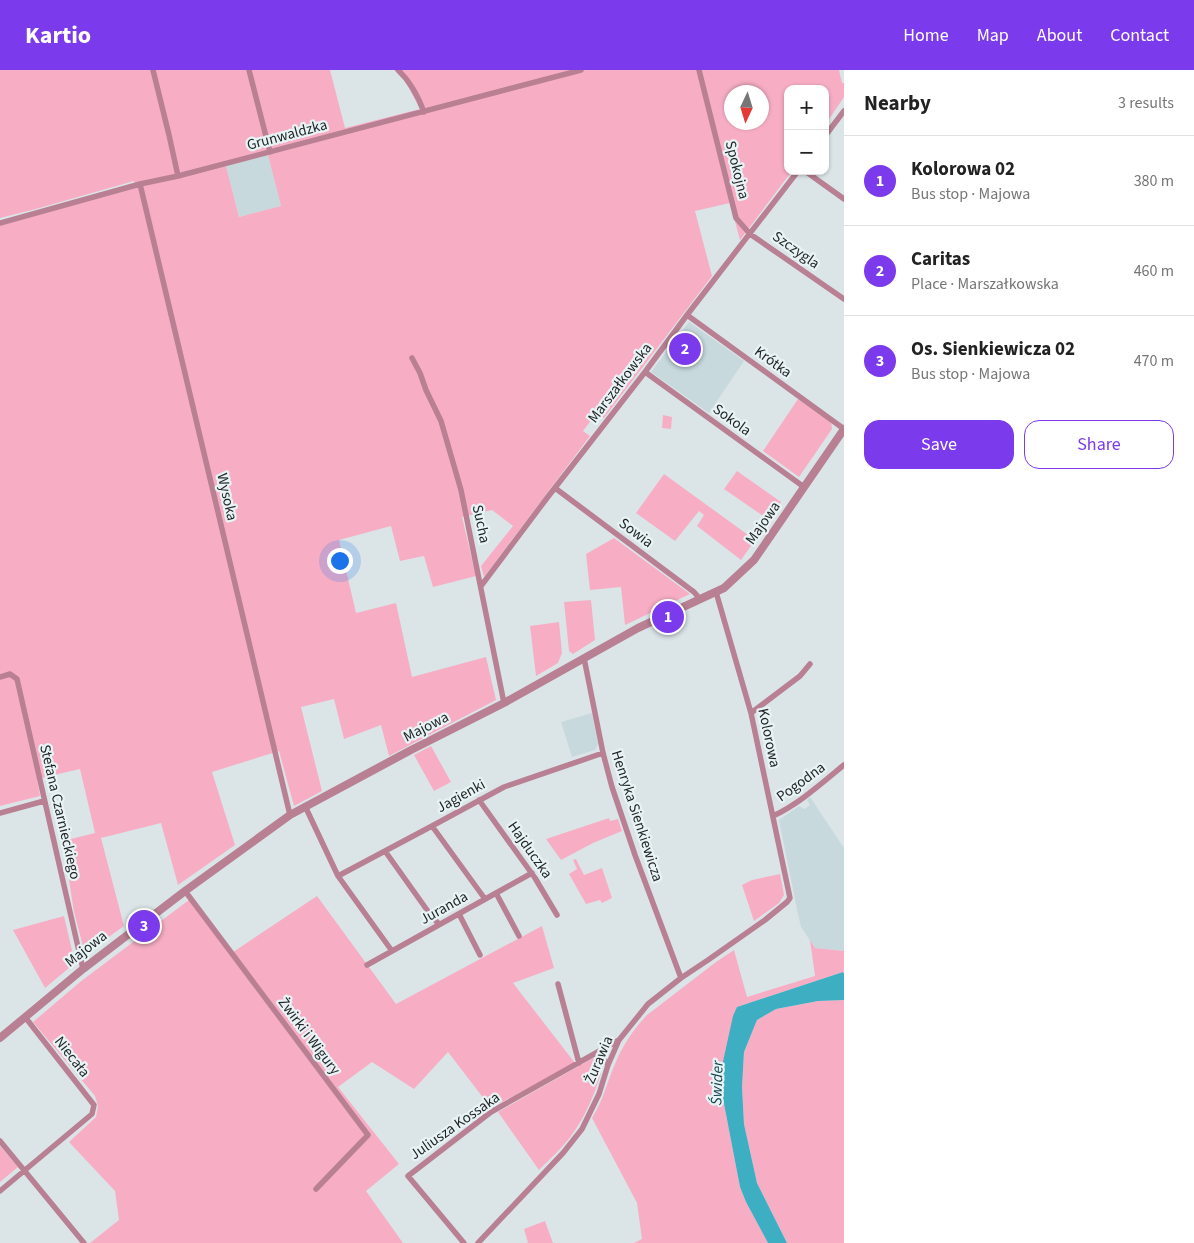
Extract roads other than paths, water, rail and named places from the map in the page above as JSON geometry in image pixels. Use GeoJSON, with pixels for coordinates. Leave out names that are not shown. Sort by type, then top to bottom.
{"type":"FeatureCollection","features":[{"type":"Feature","properties":{"kind":"street"},"geometry":{"type":"LineString","coordinates":[[154,70],[178,176]]}},
{"type":"Feature","properties":{"kind":"street"},"geometry":{"type":"LineString","coordinates":[[248,70],[270,152]]}},
{"type":"Feature","properties":{"kind":"street"},"geometry":{"type":"LineString","coordinates":[[398,70],[406,77],[415,91],[424,112]]}},
{"type":"Feature","properties":{"kind":"street","name":"Grunwaldzka"},"geometry":{"type":"LineString","coordinates":[[0,223],[140,184],[178,176],[581,70]]}},
{"type":"Feature","properties":{"kind":"street","name":"Spokojna"},"geometry":{"type":"LineString","coordinates":[[699,70],[736,218]]}},
{"type":"Feature","properties":{"kind":"street"},"geometry":{"type":"LineString","coordinates":[[829,131],[844,111]]}},
{"type":"Feature","properties":{"kind":"street","name":"Marszałkowska"},"geometry":{"type":"LineString","coordinates":[[481,586],[795,175]]}},
{"type":"Feature","properties":{"kind":"street"},"geometry":{"type":"LineString","coordinates":[[811,175],[844,198]]}},
{"type":"Feature","properties":{"kind":"street","name":"Wysoka"},"geometry":{"type":"LineString","coordinates":[[140,184],[290,815]]}},
{"type":"Feature","properties":{"kind":"street","name":"Szczygla"},"geometry":{"type":"LineString","coordinates":[[736,218],[750,234],[844,299]]}},
{"type":"Feature","properties":{"kind":"street","name":"Krótka"},"geometry":{"type":"LineString","coordinates":[[687,315],[844,429]]}},
{"type":"Feature","properties":{"kind":"street","name":"Sucha"},"geometry":{"type":"LineString","coordinates":[[412,358],[441,421],[461,490],[504,703]]}},
{"type":"Feature","properties":{"kind":"street","name":"Sokola"},"geometry":{"type":"LineString","coordinates":[[646,372],[804,487]]}},
{"type":"Feature","properties":{"kind":"street","name":"Majowa"},"geometry":{"type":"LineString","coordinates":[[0,1038],[83,969],[185,891],[290,815],[504,703],[638,628],[716,592],[732,581],[754,560],[844,429]]}},
{"type":"Feature","properties":{"kind":"street","name":"Sowia"},"geometry":{"type":"LineString","coordinates":[[555,488],[694,592],[700,599]]}},
{"type":"Feature","properties":{"kind":"street","name":"Kolorowa"},"geometry":{"type":"LineString","coordinates":[[716,592],[751,713],[789,892]]}},
{"type":"Feature","properties":{"kind":"street","name":"Henryka Sienkiewicza"},"geometry":{"type":"LineString","coordinates":[[584,658],[603,753],[612,787],[681,978]]}},
{"type":"Feature","properties":{"kind":"street"},"geometry":{"type":"LineString","coordinates":[[751,713],[800,676],[810,664]]}},
{"type":"Feature","properties":{"kind":"street","name":"Stefana Czarnieckiego"},"geometry":{"type":"LineString","coordinates":[[0,677],[10,674],[17,679],[83,969]]}},
{"type":"Feature","properties":{"kind":"street","name":"Jagienki"},"geometry":{"type":"LineString","coordinates":[[338,876],[504,787],[603,753]]}},
{"type":"Feature","properties":{"kind":"street","name":"Pogodna"},"geometry":{"type":"LineString","coordinates":[[773,816],[797,802],[844,765]]}},
{"type":"Feature","properties":{"kind":"street","name":"Hajduczka"},"geometry":{"type":"LineString","coordinates":[[479,800],[532,873],[557,915]]}},
{"type":"Feature","properties":{"kind":"street"},"geometry":{"type":"LineString","coordinates":[[0,813],[44,801]]}},
{"type":"Feature","properties":{"kind":"street"},"geometry":{"type":"LineString","coordinates":[[305,806],[338,876],[392,950]]}},
{"type":"Feature","properties":{"kind":"street"},"geometry":{"type":"LineString","coordinates":[[432,826],[485,899]]}},
{"type":"Feature","properties":{"kind":"street"},"geometry":{"type":"LineString","coordinates":[[386,851],[432,917],[439,924]]}},
{"type":"Feature","properties":{"kind":"street","name":"Juranda"},"geometry":{"type":"LineString","coordinates":[[367,965],[532,873]]}},
{"type":"Feature","properties":{"kind":"street","name":"Żwirki i Wigury"},"geometry":{"type":"LineString","coordinates":[[185,891],[368,1135],[316,1189]]}},
{"type":"Feature","properties":{"kind":"street","name":"Żurawia"},"geometry":{"type":"LineString","coordinates":[[478,1243],[563,1153],[582,1129],[619,1040],[648,1004],[681,978],[781,907],[790,898],[789,892]]}},
{"type":"Feature","properties":{"kind":"street"},"geometry":{"type":"LineString","coordinates":[[496,893],[519,936]]}},
{"type":"Feature","properties":{"kind":"street"},"geometry":{"type":"LineString","coordinates":[[460,914],[480,955]]}},
{"type":"Feature","properties":{"kind":"street"},"geometry":{"type":"LineString","coordinates":[[558,984],[579,1063]]}},
{"type":"Feature","properties":{"kind":"street","name":"Niecała"},"geometry":{"type":"LineString","coordinates":[[25,1017],[94,1105],[92,1114],[25,1170]]}},
{"type":"Feature","properties":{"kind":"street","name":"Juliusza Kossaka"},"geometry":{"type":"LineString","coordinates":[[464,1243],[408,1176],[491,1112],[619,1040]]}},
{"type":"Feature","properties":{"kind":"street"},"geometry":{"type":"LineString","coordinates":[[596,1053],[608,1065]]}},
{"type":"Feature","properties":{"kind":"street"},"geometry":{"type":"LineString","coordinates":[[0,1141],[84,1243]]}},
{"type":"Feature","properties":{"kind":"street"},"geometry":{"type":"LineString","coordinates":[[0,1191],[25,1170]]}},
{"type":"Feature","properties":{"kind":"water"},"geometry":{"type":"Polygon","coordinates":[[[843,972],[844,1000],[818,1001],[776,1009],[757,1020],[744,1052],[742,1087],[744,1124],[757,1183],[787,1243],[768,1243],[740,1187],[720,1083],[733,1016],[737,1007],[843,972]]]}},
{"type":"Feature","properties":{"kind":"place","name":"Caritas"},"geometry":{"type":"Point","coordinates":[685,349]}},
{"type":"Feature","properties":{"kind":"place","name":"Kolorowa 02"},"geometry":{"type":"Point","coordinates":[668,617]}},
{"type":"Feature","properties":{"kind":"place","name":"Os. Sienkiewicza 02"},"geometry":{"type":"Point","coordinates":[144,926]}},
{"type":"Feature","properties":{"kind":"water label","name":"Świder"},"geometry":{"type":"Point","coordinates":[717,1083]}}]}
